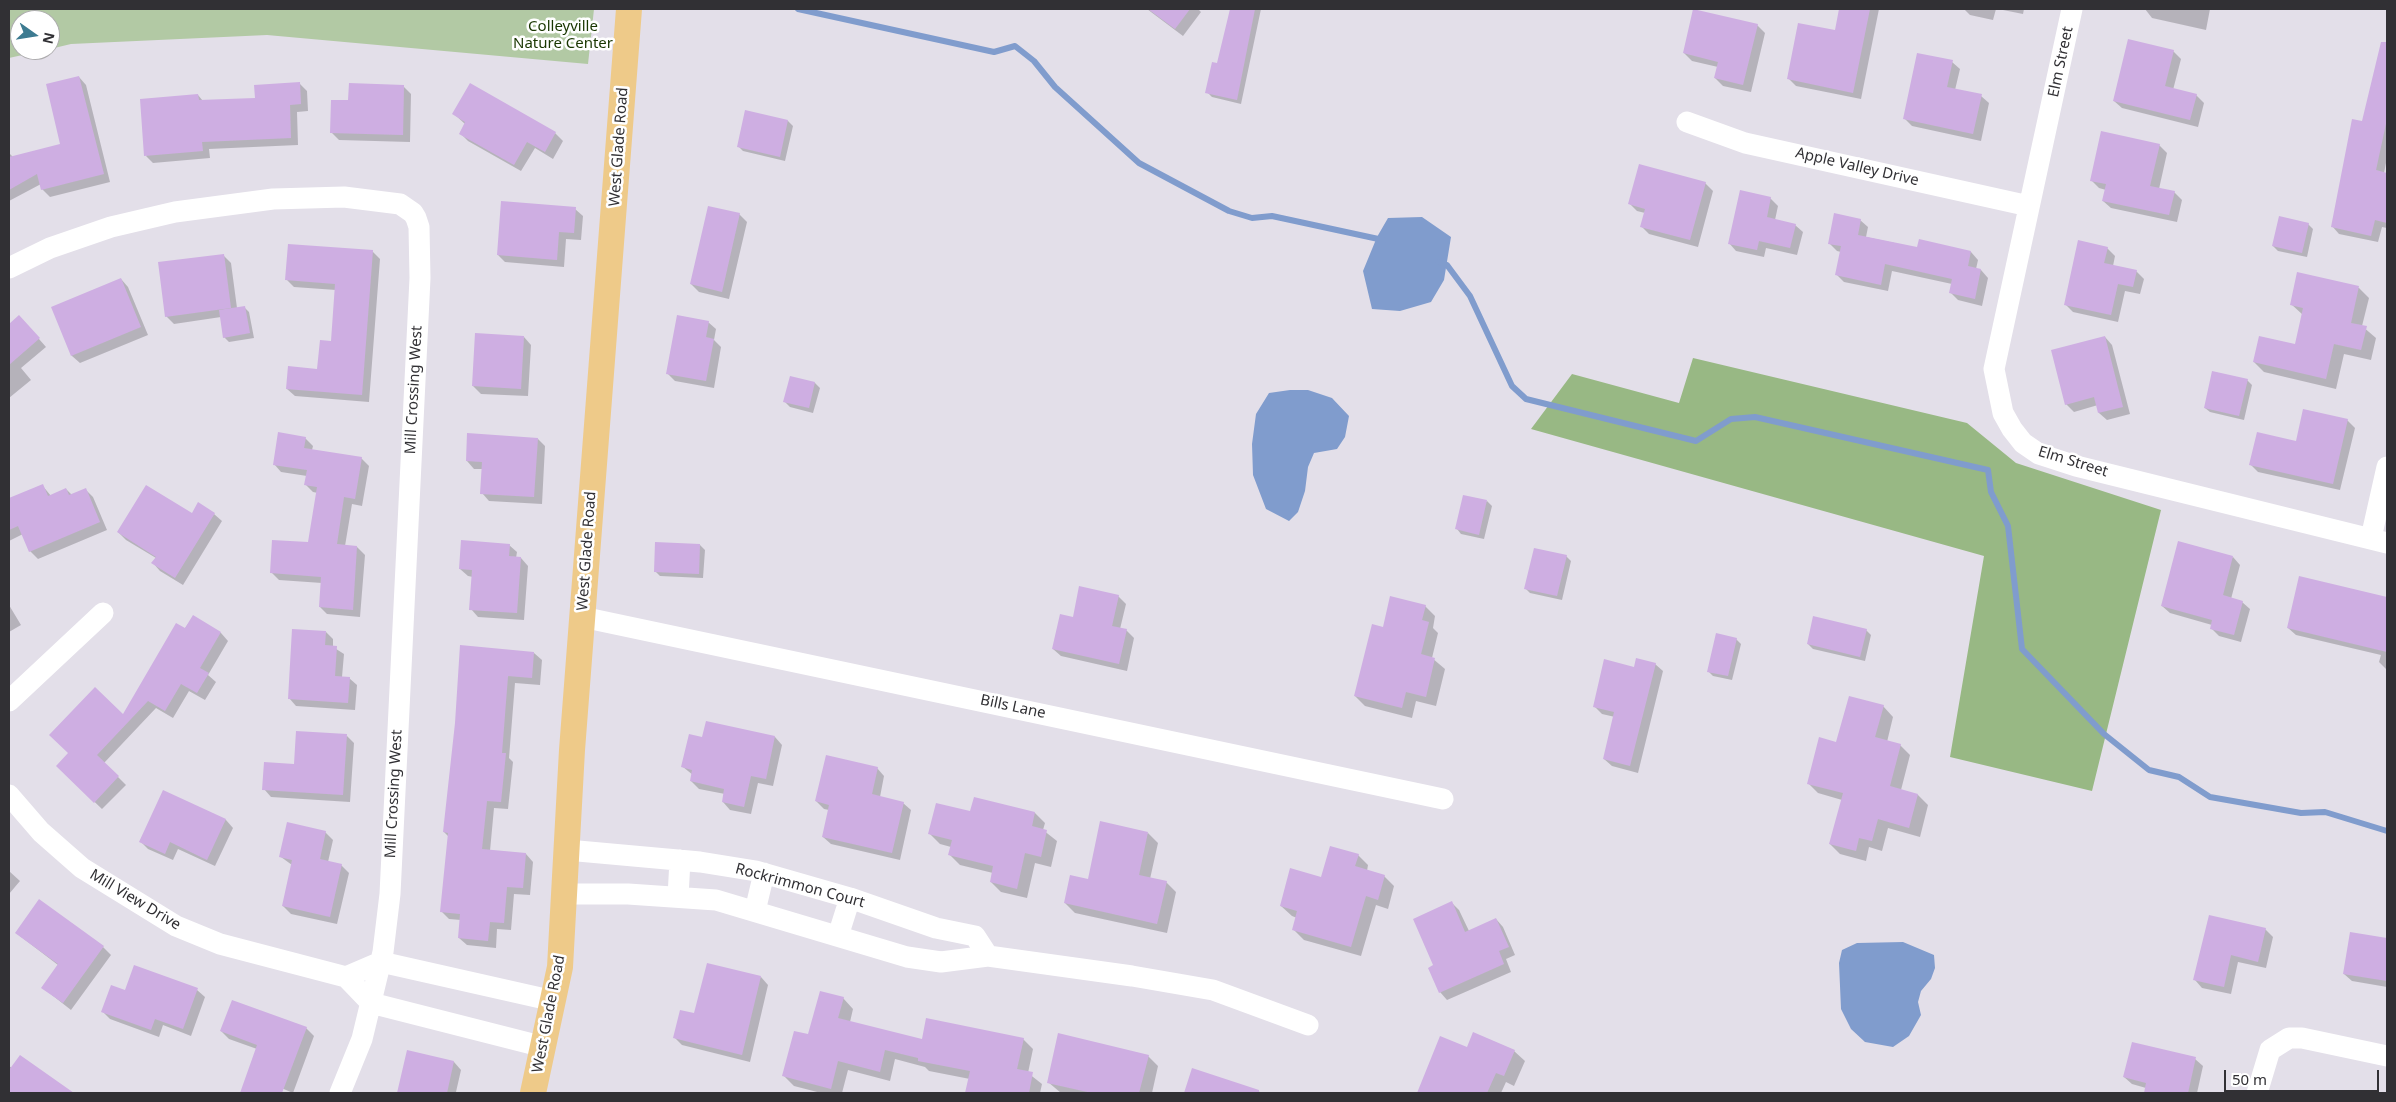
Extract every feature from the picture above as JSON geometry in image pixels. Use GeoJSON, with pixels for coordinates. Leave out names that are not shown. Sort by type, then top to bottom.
{"type":"FeatureCollection","features":[{"type":"Feature","properties":{"kind":"main road","name":"West Glade Road"},"geometry":{"type":"LineString","coordinates":[[536,1093],[560,967],[572,750],[629,9]]}},
{"type":"Feature","properties":{"kind":"street","name":"Elm Street"},"geometry":{"type":"LineString","coordinates":[[2072,9],[1994,369],[2003,413],[2022,443],[2039,454],[2076,466],[2379,541]]}},
{"type":"Feature","properties":{"kind":"street","name":"Apple Valley Drive"},"geometry":{"type":"LineString","coordinates":[[1687,122],[1746,143],[2029,206]]}},
{"type":"Feature","properties":{"kind":"street","name":"Mill Crossing West"},"geometry":{"type":"LineString","coordinates":[[9,268],[50,248],[111,227],[184,211],[273,199],[344,197],[400,204],[413,213],[419,227],[420,278],[390,894],[381,962],[362,1039],[340,1093]]}},
{"type":"Feature","properties":{"kind":"street"},"geometry":{"type":"LineString","coordinates":[[2379,541],[2387,467]]}},
{"type":"Feature","properties":{"kind":"street"},"geometry":{"type":"LineString","coordinates":[[9,701],[103,613]]}},
{"type":"Feature","properties":{"kind":"street","name":"Bills Lane"},"geometry":{"type":"LineString","coordinates":[[582,617],[1444,798]]}},
{"type":"Feature","properties":{"kind":"street","name":"Mill View Drive"},"geometry":{"type":"LineString","coordinates":[[9,796],[41,832],[82,868],[176,926],[220,944],[346,977]]}},
{"type":"Feature","properties":{"kind":"street","name":"Rockrimmon Court"},"geometry":{"type":"LineString","coordinates":[[567,850],[680,860],[764,873],[850,898],[936,928],[976,936],[988,956]]}},
{"type":"Feature","properties":{"kind":"street"},"geometry":{"type":"LineString","coordinates":[[678,898],[680,860]]}},
{"type":"Feature","properties":{"kind":"street"},"geometry":{"type":"LineString","coordinates":[[755,911],[764,873]]}},
{"type":"Feature","properties":{"kind":"street"},"geometry":{"type":"LineString","coordinates":[[565,894],[628,894],[716,900],[907,957],[942,962],[988,956],[1132,976],[1213,990],[1308,1025]]}},
{"type":"Feature","properties":{"kind":"street"},"geometry":{"type":"LineString","coordinates":[[838,936],[850,898]]}},
{"type":"Feature","properties":{"kind":"street"},"geometry":{"type":"LineString","coordinates":[[346,977],[381,962],[554,1001]]}},
{"type":"Feature","properties":{"kind":"street"},"geometry":{"type":"LineString","coordinates":[[346,977],[373,994],[544,1047]]}},
{"type":"Feature","properties":{"kind":"street"},"geometry":{"type":"LineString","coordinates":[[2256,1093],[2270,1050],[2289,1038],[2302,1038],[2387,1056]]}},
{"type":"Feature","properties":{"kind":"green space","name":"Colleyville Nature Center"},"geometry":{"type":"Polygon","coordinates":[[[9,9],[594,9],[588,64],[267,35],[71,44],[60,47],[60,10],[10,10],[9,58],[9,9]]]}},
{"type":"Feature","properties":{"kind":"green space"},"geometry":{"type":"Polygon","coordinates":[[[1693,358],[1967,423],[2016,463],[2161,510],[2092,791],[1950,757],[1984,556],[1531,429],[1572,374],[1679,403],[1693,358]]]}},
{"type":"Feature","properties":{"kind":"water"},"geometry":{"type":"Polygon","coordinates":[[[1422,217],[1451,237],[1444,280],[1431,302],[1400,311],[1372,309],[1363,271],[1377,237],[1388,218],[1422,217]]]}},
{"type":"Feature","properties":{"kind":"water"},"geometry":{"type":"Polygon","coordinates":[[[1308,390],[1332,398],[1349,416],[1345,437],[1337,449],[1314,453],[1308,467],[1305,491],[1298,512],[1289,521],[1266,509],[1253,475],[1252,444],[1256,414],[1269,393],[1308,390]]]}},
{"type":"Feature","properties":{"kind":"water"},"geometry":{"type":"Polygon","coordinates":[[[1903,942],[1934,955],[1935,968],[1931,979],[1921,991],[1918,1002],[1921,1015],[1909,1036],[1893,1047],[1865,1042],[1851,1029],[1841,1009],[1839,963],[1842,950],[1857,943],[1903,942]]]}},
{"type":"Feature","properties":{"kind":"building"},"geometry":{"type":"Polygon","coordinates":[[[1148,9],[1190,9],[1175,29],[1148,9]]]}},
{"type":"Feature","properties":{"kind":"building"},"geometry":{"type":"Polygon","coordinates":[[[1230,9],[1255,9],[1237,100],[1205,93],[1212,62],[1217,63],[1230,9]]]}},
{"type":"Feature","properties":{"kind":"building"},"geometry":{"type":"Polygon","coordinates":[[[1693,9],[1758,24],[1743,85],[1714,78],[1718,62],[1683,53],[1693,9]]]}},
{"type":"Feature","properties":{"kind":"building"},"geometry":{"type":"Polygon","coordinates":[[[1839,9],[1870,9],[1853,93],[1787,79],[1798,23],[1835,30],[1839,9]]]}},
{"type":"Feature","properties":{"kind":"building"},"geometry":{"type":"Polygon","coordinates":[[[2128,39],[2174,50],[2165,86],[2197,94],[2190,120],[2113,101],[2128,39]]]}},
{"type":"Feature","properties":{"kind":"building"},"geometry":{"type":"Polygon","coordinates":[[[2381,42],[2387,42],[2387,119],[2376,170],[2387,173],[2387,223],[2375,220],[2371,236],[2331,227],[2352,119],[2362,121],[2381,42]]]}},
{"type":"Feature","properties":{"kind":"building"},"geometry":{"type":"Polygon","coordinates":[[[1917,53],[1953,60],[1947,87],[1982,94],[1973,134],[1903,119],[1917,53]]]}},
{"type":"Feature","properties":{"kind":"building"},"geometry":{"type":"Polygon","coordinates":[[[79,76],[104,174],[41,190],[37,174],[9,190],[9,157],[60,144],[46,84],[79,76]]]}},
{"type":"Feature","properties":{"kind":"building"},"geometry":{"type":"Polygon","coordinates":[[[300,82],[301,104],[290,105],[291,138],[202,142],[203,151],[144,156],[140,99],[198,94],[199,100],[255,98],[254,85],[300,82]]]}},
{"type":"Feature","properties":{"kind":"building"},"geometry":{"type":"Polygon","coordinates":[[[349,83],[404,85],[403,135],[330,133],[331,100],[348,100],[349,83]]]}},
{"type":"Feature","properties":{"kind":"building"},"geometry":{"type":"Polygon","coordinates":[[[470,83],[556,132],[545,152],[527,142],[514,165],[459,134],[465,122],[452,114],[470,83]]]}},
{"type":"Feature","properties":{"kind":"building"},"geometry":{"type":"Polygon","coordinates":[[[745,110],[788,120],[780,157],[737,147],[745,110]]]}},
{"type":"Feature","properties":{"kind":"building"},"geometry":{"type":"Polygon","coordinates":[[[2101,131],[2160,144],[2150,186],[2175,191],[2169,215],[2102,201],[2106,184],[2090,181],[2101,131]]]}},
{"type":"Feature","properties":{"kind":"building"},"geometry":{"type":"Polygon","coordinates":[[[1639,164],[1706,182],[1690,240],[1640,227],[1645,209],[1628,204],[1639,164]]]}},
{"type":"Feature","properties":{"kind":"building"},"geometry":{"type":"Polygon","coordinates":[[[1740,190],[1771,197],[1767,217],[1796,224],[1790,248],[1759,241],[1757,250],[1728,244],[1740,190]]]}},
{"type":"Feature","properties":{"kind":"building"},"geometry":{"type":"Polygon","coordinates":[[[501,201],[576,207],[574,233],[559,232],[557,260],[497,255],[501,201]]]}},
{"type":"Feature","properties":{"kind":"building"},"geometry":{"type":"Polygon","coordinates":[[[708,206],[740,213],[722,292],[690,284],[708,206]]]}},
{"type":"Feature","properties":{"kind":"building"},"geometry":{"type":"Polygon","coordinates":[[[1834,213],[1861,219],[1858,235],[1917,247],[1919,239],[1971,251],[1968,266],[1981,269],[1975,299],[1949,293],[1952,279],[1885,264],[1881,285],[1835,275],[1841,246],[1828,244],[1834,213]]]}},
{"type":"Feature","properties":{"kind":"building"},"geometry":{"type":"Polygon","coordinates":[[[2279,216],[2309,223],[2302,253],[2272,246],[2279,216]]]}},
{"type":"Feature","properties":{"kind":"building"},"geometry":{"type":"Polygon","coordinates":[[[2078,240],[2108,247],[2104,263],[2137,270],[2133,287],[2118,284],[2111,315],[2064,305],[2078,240]]]}},
{"type":"Feature","properties":{"kind":"building"},"geometry":{"type":"Polygon","coordinates":[[[288,244],[373,250],[362,395],[286,389],[288,366],[317,369],[320,340],[331,341],[335,284],[285,280],[288,244]]]}},
{"type":"Feature","properties":{"kind":"building"},"geometry":{"type":"Polygon","coordinates":[[[224,254],[231,308],[165,317],[158,262],[224,254]]]}},
{"type":"Feature","properties":{"kind":"building"},"geometry":{"type":"Polygon","coordinates":[[[2297,272],[2359,286],[2351,323],[2367,326],[2361,350],[2334,344],[2326,379],[2253,362],[2259,336],[2295,344],[2303,308],[2290,305],[2297,272]]]}},
{"type":"Feature","properties":{"kind":"building"},"geometry":{"type":"Polygon","coordinates":[[[121,278],[141,327],[71,356],[51,307],[121,278]]]}},
{"type":"Feature","properties":{"kind":"building"},"geometry":{"type":"Polygon","coordinates":[[[245,306],[250,333],[223,338],[219,310],[245,306]]]}},
{"type":"Feature","properties":{"kind":"building"},"geometry":{"type":"Polygon","coordinates":[[[19,315],[40,338],[9,365],[9,324],[19,315]]]}},
{"type":"Feature","properties":{"kind":"building"},"geometry":{"type":"Polygon","coordinates":[[[677,315],[709,321],[706,337],[714,339],[706,381],[666,374],[677,315]]]}},
{"type":"Feature","properties":{"kind":"building"},"geometry":{"type":"Polygon","coordinates":[[[475,333],[524,336],[521,389],[472,386],[475,333]]]}},
{"type":"Feature","properties":{"kind":"building"},"geometry":{"type":"Polygon","coordinates":[[[2105,336],[2123,407],[2098,413],[2094,397],[2065,405],[2051,350],[2105,336]]]}},
{"type":"Feature","properties":{"kind":"building"},"geometry":{"type":"Polygon","coordinates":[[[2212,371],[2248,379],[2239,416],[2204,408],[2212,371]]]}},
{"type":"Feature","properties":{"kind":"building"},"geometry":{"type":"Polygon","coordinates":[[[790,376],[815,382],[809,408],[783,402],[790,376]]]}},
{"type":"Feature","properties":{"kind":"building"},"geometry":{"type":"Polygon","coordinates":[[[2303,409],[2348,419],[2333,484],[2249,465],[2257,432],[2296,441],[2303,409]]]}},
{"type":"Feature","properties":{"kind":"building"},"geometry":{"type":"Polygon","coordinates":[[[278,432],[306,437],[304,448],[362,457],[355,499],[344,497],[337,544],[357,546],[353,610],[319,607],[321,577],[270,573],[272,540],[308,542],[317,487],[304,485],[307,470],[273,465],[278,432]]]}},
{"type":"Feature","properties":{"kind":"building"},"geometry":{"type":"Polygon","coordinates":[[[467,433],[538,438],[534,497],[480,494],[482,462],[466,461],[467,433]]]}},
{"type":"Feature","properties":{"kind":"building"},"geometry":{"type":"Polygon","coordinates":[[[43,484],[48,496],[66,488],[69,495],[86,488],[100,522],[29,552],[18,526],[9,530],[9,498],[43,484]]]}},
{"type":"Feature","properties":{"kind":"building"},"geometry":{"type":"Polygon","coordinates":[[[146,485],[192,513],[198,502],[215,513],[175,578],[151,563],[156,557],[117,532],[146,485]]]}},
{"type":"Feature","properties":{"kind":"building"},"geometry":{"type":"Polygon","coordinates":[[[1463,495],[1487,500],[1479,535],[1455,529],[1463,495]]]}},
{"type":"Feature","properties":{"kind":"building"},"geometry":{"type":"Polygon","coordinates":[[[461,540],[510,544],[509,556],[521,557],[517,613],[469,610],[472,570],[459,569],[461,540]]]}},
{"type":"Feature","properties":{"kind":"building"},"geometry":{"type":"Polygon","coordinates":[[[2178,541],[2233,556],[2223,595],[2243,601],[2234,635],[2210,629],[2212,620],[2161,606],[2178,541]]]}},
{"type":"Feature","properties":{"kind":"building"},"geometry":{"type":"Polygon","coordinates":[[[655,542],[700,544],[699,574],[654,572],[655,542]]]}},
{"type":"Feature","properties":{"kind":"building"},"geometry":{"type":"Polygon","coordinates":[[[1534,548],[1567,555],[1557,596],[1524,589],[1534,548]]]}},
{"type":"Feature","properties":{"kind":"building"},"geometry":{"type":"Polygon","coordinates":[[[2299,576],[2387,597],[2387,652],[2287,628],[2299,576]]]}},
{"type":"Feature","properties":{"kind":"building"},"geometry":{"type":"Polygon","coordinates":[[[1079,586],[1119,595],[1112,626],[1127,629],[1119,664],[1052,649],[1060,614],[1073,617],[1079,586]]]}},
{"type":"Feature","properties":{"kind":"building"},"geometry":{"type":"Polygon","coordinates":[[[1390,596],[1426,605],[1422,620],[1429,622],[1421,654],[1435,658],[1426,697],[1406,692],[1402,708],[1354,696],[1372,624],[1383,627],[1390,596]]]}},
{"type":"Feature","properties":{"kind":"building"},"geometry":{"type":"Polygon","coordinates":[[[193,615],[221,632],[200,668],[209,673],[197,693],[181,684],[165,711],[148,701],[97,755],[119,776],[94,803],[56,766],[68,753],[49,735],[95,687],[123,714],[176,623],[185,628],[193,615]]]}},
{"type":"Feature","properties":{"kind":"building"},"geometry":{"type":"Polygon","coordinates":[[[1813,616],[1867,629],[1860,657],[1807,644],[1813,616]]]}},
{"type":"Feature","properties":{"kind":"building"},"geometry":{"type":"Polygon","coordinates":[[[292,629],[326,631],[325,645],[337,646],[335,676],[350,677],[348,703],[288,699],[292,629]]]}},
{"type":"Feature","properties":{"kind":"building"},"geometry":{"type":"Polygon","coordinates":[[[1716,633],[1737,638],[1728,676],[1707,672],[1716,633]]]}},
{"type":"Feature","properties":{"kind":"building"},"geometry":{"type":"Polygon","coordinates":[[[460,645],[534,652],[532,678],[508,676],[502,753],[506,753],[501,802],[487,801],[482,849],[526,853],[523,888],[507,887],[504,923],[490,922],[488,941],[458,938],[460,914],[440,912],[448,833],[443,832],[455,723],[460,645]]]}},
{"type":"Feature","properties":{"kind":"building"},"geometry":{"type":"Polygon","coordinates":[[[1636,658],[1656,663],[1630,766],[1603,759],[1614,712],[1593,707],[1604,659],[1634,667],[1636,658]]]}},
{"type":"Feature","properties":{"kind":"building"},"geometry":{"type":"Polygon","coordinates":[[[1849,696],[1884,705],[1875,737],[1901,744],[1890,786],[1918,794],[1909,828],[1878,819],[1872,841],[1859,838],[1856,851],[1829,844],[1843,793],[1807,784],[1819,737],[1836,742],[1849,696]]]}},
{"type":"Feature","properties":{"kind":"building"},"geometry":{"type":"Polygon","coordinates":[[[706,721],[775,736],[766,779],[751,776],[744,807],[722,802],[724,789],[690,781],[692,770],[681,767],[689,734],[702,737],[706,721]]]}},
{"type":"Feature","properties":{"kind":"building"},"geometry":{"type":"Polygon","coordinates":[[[296,731],[347,734],[343,795],[262,790],[264,762],[294,764],[296,731]]]}},
{"type":"Feature","properties":{"kind":"building"},"geometry":{"type":"Polygon","coordinates":[[[826,755],[878,767],[872,794],[904,802],[892,853],[822,837],[829,805],[815,801],[826,755]]]}},
{"type":"Feature","properties":{"kind":"building"},"geometry":{"type":"Polygon","coordinates":[[[163,790],[226,819],[207,860],[170,842],[165,854],[139,842],[163,790]]]}},
{"type":"Feature","properties":{"kind":"building"},"geometry":{"type":"Polygon","coordinates":[[[974,797],[1035,812],[1032,826],[1047,830],[1041,857],[1025,853],[1017,889],[990,882],[993,866],[948,855],[952,840],[928,834],[936,803],[970,811],[974,797]]]}},
{"type":"Feature","properties":{"kind":"building"},"geometry":{"type":"Polygon","coordinates":[[[1100,821],[1148,832],[1139,875],[1167,881],[1157,924],[1064,903],[1070,875],[1088,879],[1100,821]]]}},
{"type":"Feature","properties":{"kind":"building"},"geometry":{"type":"Polygon","coordinates":[[[287,822],[326,831],[320,859],[342,864],[330,917],[282,906],[292,860],[279,857],[287,822]]]}},
{"type":"Feature","properties":{"kind":"building"},"geometry":{"type":"Polygon","coordinates":[[[1330,846],[1359,854],[1355,866],[1385,875],[1378,900],[1366,896],[1351,947],[1292,930],[1297,911],[1280,906],[1290,868],[1321,877],[1330,846]]]}},
{"type":"Feature","properties":{"kind":"building"},"geometry":{"type":"Polygon","coordinates":[[[39,899],[104,946],[63,1003],[41,988],[58,964],[15,933],[39,899]]]}},
{"type":"Feature","properties":{"kind":"building"},"geometry":{"type":"Polygon","coordinates":[[[1452,901],[1465,932],[1496,918],[1509,947],[1499,951],[1504,964],[1439,993],[1428,968],[1433,965],[1413,919],[1452,901]]]}},
{"type":"Feature","properties":{"kind":"building"},"geometry":{"type":"Polygon","coordinates":[[[2209,915],[2266,928],[2258,962],[2231,955],[2224,987],[2193,980],[2209,915]]]}},
{"type":"Feature","properties":{"kind":"building"},"geometry":{"type":"Polygon","coordinates":[[[2350,932],[2387,938],[2387,981],[2343,974],[2350,932]]]}},
{"type":"Feature","properties":{"kind":"building"},"geometry":{"type":"Polygon","coordinates":[[[707,963],[761,976],[742,1055],[673,1038],[680,1010],[694,1013],[707,963]]]}},
{"type":"Feature","properties":{"kind":"building"},"geometry":{"type":"Polygon","coordinates":[[[134,965],[198,988],[183,1029],[155,1019],[151,1030],[101,1012],[111,985],[125,990],[134,965]]]}},
{"type":"Feature","properties":{"kind":"building"},"geometry":{"type":"Polygon","coordinates":[[[820,991],[844,997],[838,1018],[922,1039],[926,1018],[1024,1038],[1017,1069],[1033,1072],[1029,1093],[965,1093],[970,1071],[918,1061],[918,1058],[885,1050],[880,1072],[838,1061],[831,1089],[782,1076],[794,1031],[808,1034],[820,991]]]}},
{"type":"Feature","properties":{"kind":"building"},"geometry":{"type":"Polygon","coordinates":[[[232,1000],[307,1027],[282,1093],[240,1093],[257,1045],[220,1031],[232,1000]]]}},
{"type":"Feature","properties":{"kind":"building"},"geometry":{"type":"Polygon","coordinates":[[[1473,1032],[1515,1050],[1504,1076],[1496,1073],[1487,1093],[1417,1093],[1440,1036],[1467,1047],[1473,1032]]]}},
{"type":"Feature","properties":{"kind":"building"},"geometry":{"type":"Polygon","coordinates":[[[1058,1033],[1149,1055],[1139,1093],[1092,1093],[1047,1083],[1058,1033]]]}},
{"type":"Feature","properties":{"kind":"building"},"geometry":{"type":"Polygon","coordinates":[[[2132,1042],[2196,1057],[2188,1093],[2144,1093],[2146,1083],[2123,1077],[2132,1042]]]}},
{"type":"Feature","properties":{"kind":"building"},"geometry":{"type":"Polygon","coordinates":[[[407,1050],[454,1061],[447,1093],[397,1093],[407,1050]]]}},
{"type":"Feature","properties":{"kind":"building"},"geometry":{"type":"Polygon","coordinates":[[[20,1055],[74,1093],[9,1093],[9,1070],[20,1055]]]}},
{"type":"Feature","properties":{"kind":"building"},"geometry":{"type":"Polygon","coordinates":[[[1192,1068],[1259,1090],[1259,1093],[1184,1093],[1192,1068]]]}},
{"type":"Feature","properties":{"kind":"waterway"},"geometry":{"type":"LineString","coordinates":[[798,9],[994,52],[1015,46],[1034,61],[1055,87],[1139,163],[1229,211],[1252,218],[1272,216],[1383,240]]}},
{"type":"Feature","properties":{"kind":"waterway"},"geometry":{"type":"LineString","coordinates":[[1439,262],[1447,265],[1470,296],[1512,386],[1526,399],[1696,441],[1731,419],[1755,417],[1988,470],[1991,492],[2008,526],[2022,649],[2104,734],[2149,770],[2179,777],[2210,797],[2301,813],[2325,812],[2387,831]]}}]}
